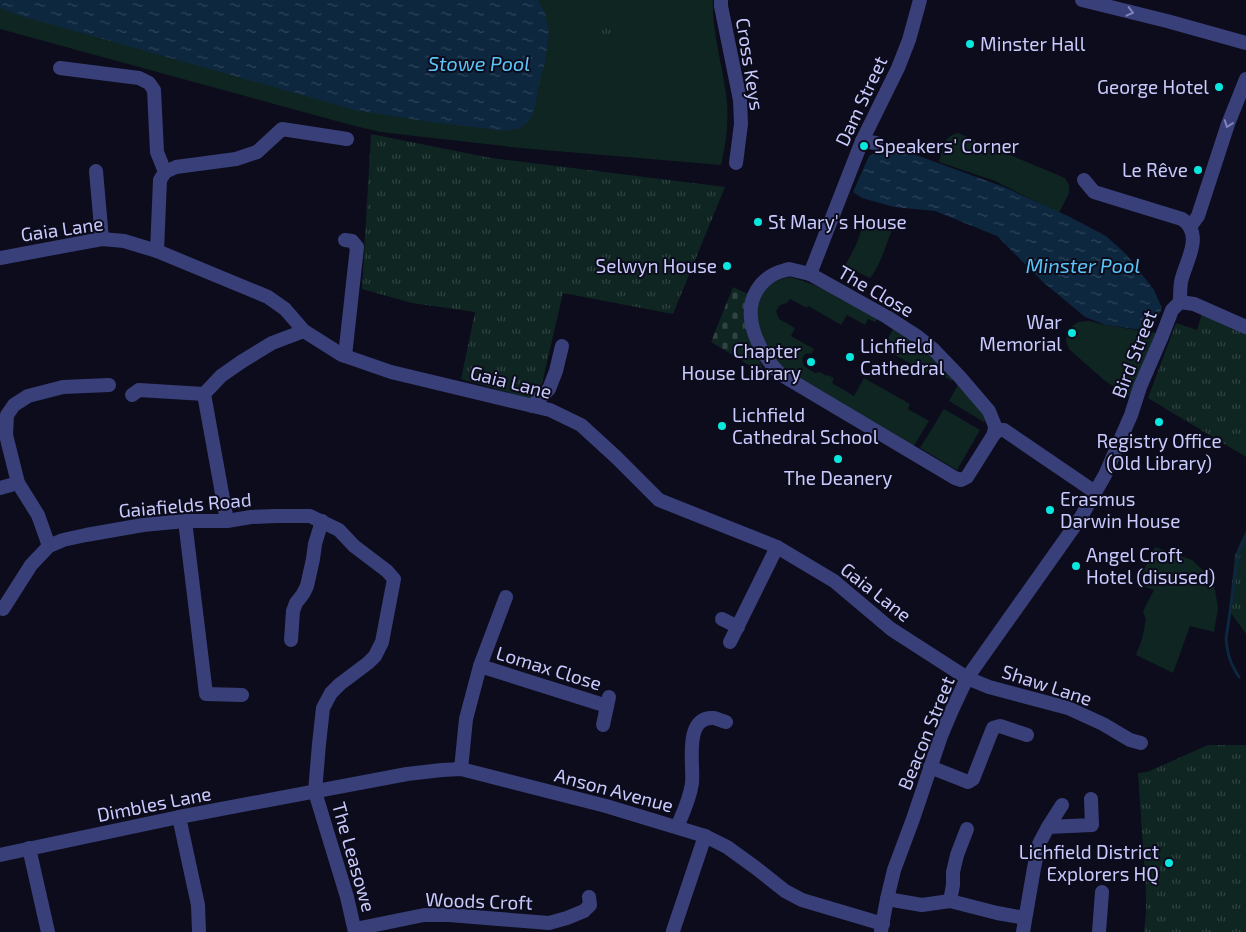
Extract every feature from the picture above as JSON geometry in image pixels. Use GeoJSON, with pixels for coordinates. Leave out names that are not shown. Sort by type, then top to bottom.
{"type":"FeatureCollection","features":[{"type":"Feature","properties":{"kind":"street","name":"Cross Keys"},"geometry":{"type":"LineString","coordinates":[[721,0],[740,100],[741,124],[736,163]]}},
{"type":"Feature","properties":{"kind":"street","name":"Dam Street"},"geometry":{"type":"LineString","coordinates":[[832,217],[869,142],[909,40],[920,0]]}},
{"type":"Feature","properties":{"kind":"street"},"geometry":{"type":"LineString","coordinates":[[1082,0],[1246,43]]}},
{"type":"Feature","properties":{"kind":"street"},"geometry":{"type":"LineString","coordinates":[[60,68],[139,78],[149,83],[154,90],[157,152],[165,172]]}},
{"type":"Feature","properties":{"kind":"street"},"geometry":{"type":"LineString","coordinates":[[1084,180],[1094,192],[1182,219],[1190,227],[1198,216],[1228,124],[1245,83]]}},
{"type":"Feature","properties":{"kind":"street"},"geometry":{"type":"LineString","coordinates":[[157,251],[160,180],[165,172],[176,167],[236,159],[257,152],[282,129],[346,139]]}},
{"type":"Feature","properties":{"kind":"street"},"geometry":{"type":"LineString","coordinates":[[96,171],[102,239]]}},
{"type":"Feature","properties":{"kind":"street","name":"The Close"},"geometry":{"type":"LineString","coordinates":[[810,274],[832,217]]}},
{"type":"Feature","properties":{"kind":"street","name":"Bird Street"},"geometry":{"type":"LineString","coordinates":[[1095,492],[1105,475],[1131,415],[1140,387],[1172,310],[1180,302],[1181,281],[1192,249],[1190,227]]}},
{"type":"Feature","properties":{"kind":"street","name":"Gaia Lane"},"geometry":{"type":"LineString","coordinates":[[0,258],[102,239],[124,241],[157,251],[268,297],[285,310],[304,331],[345,356],[391,372],[550,410],[581,426],[616,457],[659,500],[777,547],[834,582],[891,629],[967,678]]}},
{"type":"Feature","properties":{"kind":"street"},"geometry":{"type":"LineString","coordinates":[[345,240],[352,241],[357,247],[345,356]]}},
{"type":"Feature","properties":{"kind":"street","name":"The Close"},"geometry":{"type":"LineString","coordinates":[[789,269],[810,274],[887,317],[918,337],[934,350],[959,376],[989,411],[995,426],[994,434],[967,477],[961,480],[955,478],[780,374],[770,364],[755,335],[750,317],[752,301],[757,289],[772,275],[789,269]]}},
{"type":"Feature","properties":{"kind":"street"},"geometry":{"type":"LineString","coordinates":[[1180,302],[1194,304],[1246,327]]}},
{"type":"Feature","properties":{"kind":"street"},"geometry":{"type":"LineString","coordinates":[[204,394],[221,376],[241,362],[272,343],[304,331]]}},
{"type":"Feature","properties":{"kind":"street"},"geometry":{"type":"LineString","coordinates":[[532,406],[549,390],[562,346]]}},
{"type":"Feature","properties":{"kind":"street"},"geometry":{"type":"LineString","coordinates":[[49,546],[38,515],[18,483],[6,435],[7,415],[14,405],[28,396],[63,387],[93,391],[108,385]]}},
{"type":"Feature","properties":{"kind":"street"},"geometry":{"type":"LineString","coordinates":[[136,390],[204,394]]}},
{"type":"Feature","properties":{"kind":"street"},"geometry":{"type":"LineString","coordinates":[[204,394],[227,521]]}},
{"type":"Feature","properties":{"kind":"street"},"geometry":{"type":"LineString","coordinates":[[994,434],[999,430],[1004,430],[1095,492]]}},
{"type":"Feature","properties":{"kind":"street"},"geometry":{"type":"LineString","coordinates":[[0,493],[18,483]]}},
{"type":"Feature","properties":{"kind":"street","name":"Beacon Street"},"geometry":{"type":"LineString","coordinates":[[882,928],[894,870],[940,736],[967,678],[1081,517],[1095,492]]}},
{"type":"Feature","properties":{"kind":"street","name":"Gaiafields Road"},"geometry":{"type":"LineString","coordinates":[[3,609],[31,565],[49,546],[63,540],[143,525],[185,521],[227,521],[251,517],[276,516],[310,516],[339,530],[354,546],[387,571],[394,579],[382,642],[375,656],[331,692],[324,708],[315,792]]}},
{"type":"Feature","properties":{"kind":"street"},"geometry":{"type":"LineString","coordinates":[[185,521],[206,694],[242,695]]}},
{"type":"Feature","properties":{"kind":"street"},"geometry":{"type":"LineString","coordinates":[[292,641],[293,611],[307,586],[315,544],[322,521]]}},
{"type":"Feature","properties":{"kind":"street"},"geometry":{"type":"LineString","coordinates":[[730,642],[777,547]]}},
{"type":"Feature","properties":{"kind":"street"},"geometry":{"type":"LineString","coordinates":[[461,769],[466,719],[480,666],[506,597]]}},
{"type":"Feature","properties":{"kind":"street"},"geometry":{"type":"LineString","coordinates":[[722,619],[738,627]]}},
{"type":"Feature","properties":{"kind":"street","name":"Lomax Close"},"geometry":{"type":"LineString","coordinates":[[480,666],[608,701],[604,725]]}},
{"type":"Feature","properties":{"kind":"street","name":"Shaw Lane"},"geometry":{"type":"LineString","coordinates":[[967,678],[989,687],[1068,708],[1103,724],[1130,740],[1140,743]]}},
{"type":"Feature","properties":{"kind":"street"},"geometry":{"type":"LineString","coordinates":[[677,827],[687,804],[692,784],[691,747],[693,735],[698,724],[706,719],[714,718],[726,722]]}},
{"type":"Feature","properties":{"kind":"street"},"geometry":{"type":"LineString","coordinates":[[930,767],[968,782],[973,779],[993,728],[1000,726],[1027,735]]}},
{"type":"Feature","properties":{"kind":"street","name":"Anson Avenue"},"geometry":{"type":"LineString","coordinates":[[315,792],[407,774],[461,769],[606,806],[705,836],[727,847],[785,891],[802,900],[882,928]]}},
{"type":"Feature","properties":{"kind":"street","name":"Dimbles Lane"},"geometry":{"type":"LineString","coordinates":[[0,854],[315,792]]}},
{"type":"Feature","properties":{"kind":"street","name":"The Leasowe"},"geometry":{"type":"LineString","coordinates":[[315,792],[338,864],[355,931]]}},
{"type":"Feature","properties":{"kind":"street"},"geometry":{"type":"LineString","coordinates":[[1048,827],[1092,826],[1092,799]]}},
{"type":"Feature","properties":{"kind":"street"},"geometry":{"type":"LineString","coordinates":[[887,899],[922,905],[950,901],[997,913],[1024,925],[1039,844],[1062,804]]}},
{"type":"Feature","properties":{"kind":"street"},"geometry":{"type":"LineString","coordinates":[[179,818],[198,905],[199,932]]}},
{"type":"Feature","properties":{"kind":"street"},"geometry":{"type":"LineString","coordinates":[[950,901],[957,855],[967,829]]}},
{"type":"Feature","properties":{"kind":"street"},"geometry":{"type":"LineString","coordinates":[[673,931],[705,836]]}},
{"type":"Feature","properties":{"kind":"street"},"geometry":{"type":"LineString","coordinates":[[29,848],[48,932]]}},
{"type":"Feature","properties":{"kind":"street"},"geometry":{"type":"LineString","coordinates":[[1099,932],[1102,892]]}},
{"type":"Feature","properties":{"kind":"street","name":"Woods Croft"},"geometry":{"type":"LineString","coordinates":[[355,931],[424,915],[449,915],[550,923],[584,911],[590,905],[589,897]]}},
{"type":"Feature","properties":{"kind":"green space"},"geometry":{"type":"Polygon","coordinates":[[[0,0],[713,0],[715,33],[727,98],[727,127],[721,165],[520,148],[380,132],[0,29],[0,0]]]}},
{"type":"Feature","properties":{"kind":"green space"},"geometry":{"type":"Polygon","coordinates":[[[613,17],[618,38],[598,43],[593,23],[613,17]]]}},
{"type":"Feature","properties":{"kind":"green space"},"geometry":{"type":"Polygon","coordinates":[[[958,133],[1065,178],[1069,185],[1069,193],[1059,213],[995,181],[939,162],[946,140],[958,133]]]}},
{"type":"Feature","properties":{"kind":"green space"},"geometry":{"type":"Polygon","coordinates":[[[371,134],[491,158],[725,187],[673,314],[563,293],[538,401],[461,379],[475,312],[412,303],[362,289],[371,134]]]}},
{"type":"Feature","properties":{"kind":"green space"},"geometry":{"type":"Polygon","coordinates":[[[865,220],[892,230],[880,261],[870,278],[845,266],[856,245],[865,220]]]}},
{"type":"Feature","properties":{"kind":"green space"},"geometry":{"type":"Polygon","coordinates":[[[790,277],[824,289],[878,317],[875,322],[868,319],[865,325],[847,315],[841,325],[808,306],[807,308],[790,299],[787,303],[780,305],[776,311],[779,319],[795,328],[791,336],[814,349],[812,353],[805,354],[802,359],[804,366],[815,373],[820,372],[834,378],[832,383],[854,396],[864,378],[910,404],[908,409],[929,421],[912,449],[782,370],[756,327],[757,301],[765,287],[790,277]]]}},
{"type":"Feature","properties":{"kind":"green space"},"geometry":{"type":"Polygon","coordinates":[[[733,287],[750,295],[748,325],[764,374],[711,342],[733,287]]]}},
{"type":"Feature","properties":{"kind":"green space"},"geometry":{"type":"Polygon","coordinates":[[[1202,314],[1246,333],[1246,457],[1148,398],[1176,323],[1197,330],[1202,314]]]}},
{"type":"Feature","properties":{"kind":"green space"},"geometry":{"type":"Polygon","coordinates":[[[1089,321],[1156,333],[1129,397],[1104,380],[1069,349],[1066,341],[1068,329],[1078,322],[1089,321]]]}},
{"type":"Feature","properties":{"kind":"green space"},"geometry":{"type":"Polygon","coordinates":[[[894,327],[928,351],[954,378],[952,381],[930,369],[927,373],[883,348],[894,327]]]}},
{"type":"Feature","properties":{"kind":"green space"},"geometry":{"type":"Polygon","coordinates":[[[959,383],[983,414],[986,420],[984,422],[949,401],[959,383]]]}},
{"type":"Feature","properties":{"kind":"green space"},"geometry":{"type":"Polygon","coordinates":[[[944,409],[980,430],[957,470],[920,448],[944,409]]]}},
{"type":"Feature","properties":{"kind":"green space"},"geometry":{"type":"Polygon","coordinates":[[[1246,530],[1246,634],[1229,610],[1235,555],[1246,530]]]}},
{"type":"Feature","properties":{"kind":"green space"},"geometry":{"type":"Polygon","coordinates":[[[1155,547],[1192,560],[1208,575],[1215,590],[1218,608],[1214,632],[1190,626],[1173,673],[1136,655],[1146,620],[1143,611],[1154,590],[1137,584],[1155,547]]]}},
{"type":"Feature","properties":{"kind":"green space"},"geometry":{"type":"Polygon","coordinates":[[[1208,745],[1246,745],[1246,932],[1144,932],[1146,892],[1138,773],[1147,772],[1208,745]]]}},
{"type":"Feature","properties":{"kind":"water","name":"Stowe Pool"},"geometry":{"type":"Polygon","coordinates":[[[0,0],[538,0],[545,13],[549,34],[534,112],[528,122],[520,128],[506,131],[430,122],[355,110],[18,15],[0,8],[0,0]]]}},
{"type":"Feature","properties":{"kind":"water","name":"Minster Pool"},"geometry":{"type":"Polygon","coordinates":[[[881,151],[916,155],[1004,187],[1068,216],[1106,236],[1126,254],[1154,290],[1162,308],[1151,331],[1106,325],[1085,317],[1043,282],[997,236],[935,211],[894,207],[862,198],[853,192],[869,156],[881,151]]]}},
{"type":"Feature","properties":{"kind":"waterway"},"geometry":{"type":"LineString","coordinates":[[1239,677],[1233,668],[1226,639],[1239,550],[1246,536]]}},
{"type":"Feature","properties":{"kind":"place","name":"Minster Hall"},"geometry":{"type":"Point","coordinates":[970,44]}},
{"type":"Feature","properties":{"kind":"place","name":"George Hotel"},"geometry":{"type":"Point","coordinates":[1219,87]}},
{"type":"Feature","properties":{"kind":"place","name":"Speakers' Corner"},"geometry":{"type":"Point","coordinates":[864,146]}},
{"type":"Feature","properties":{"kind":"place","name":"Le Rêve"},"geometry":{"type":"Point","coordinates":[1198,170]}},
{"type":"Feature","properties":{"kind":"place","name":"St Mary's House"},"geometry":{"type":"Point","coordinates":[758,222]}},
{"type":"Feature","properties":{"kind":"place","name":"Selwyn House"},"geometry":{"type":"Point","coordinates":[727,266]}},
{"type":"Feature","properties":{"kind":"place","name":"War Memorial"},"geometry":{"type":"Point","coordinates":[1072,333]}},
{"type":"Feature","properties":{"kind":"place","name":"Lichfield Cathedral"},"geometry":{"type":"Point","coordinates":[850,357]}},
{"type":"Feature","properties":{"kind":"place","name":"Chapter House Library"},"geometry":{"type":"Point","coordinates":[811,362]}},
{"type":"Feature","properties":{"kind":"place","name":"Registry Office (Old Library)"},"geometry":{"type":"Point","coordinates":[1159,422]}},
{"type":"Feature","properties":{"kind":"place","name":"Lichfield Cathedral School"},"geometry":{"type":"Point","coordinates":[722,426]}},
{"type":"Feature","properties":{"kind":"place","name":"The Deanery"},"geometry":{"type":"Point","coordinates":[838,459]}},
{"type":"Feature","properties":{"kind":"place","name":"Erasmus Darwin House"},"geometry":{"type":"Point","coordinates":[1050,510]}},
{"type":"Feature","properties":{"kind":"place","name":"Angel Croft Hotel (disused)"},"geometry":{"type":"Point","coordinates":[1076,566]}},
{"type":"Feature","properties":{"kind":"place","name":"Lichfield District Explorers HQ"},"geometry":{"type":"Point","coordinates":[1169,863]}}]}
